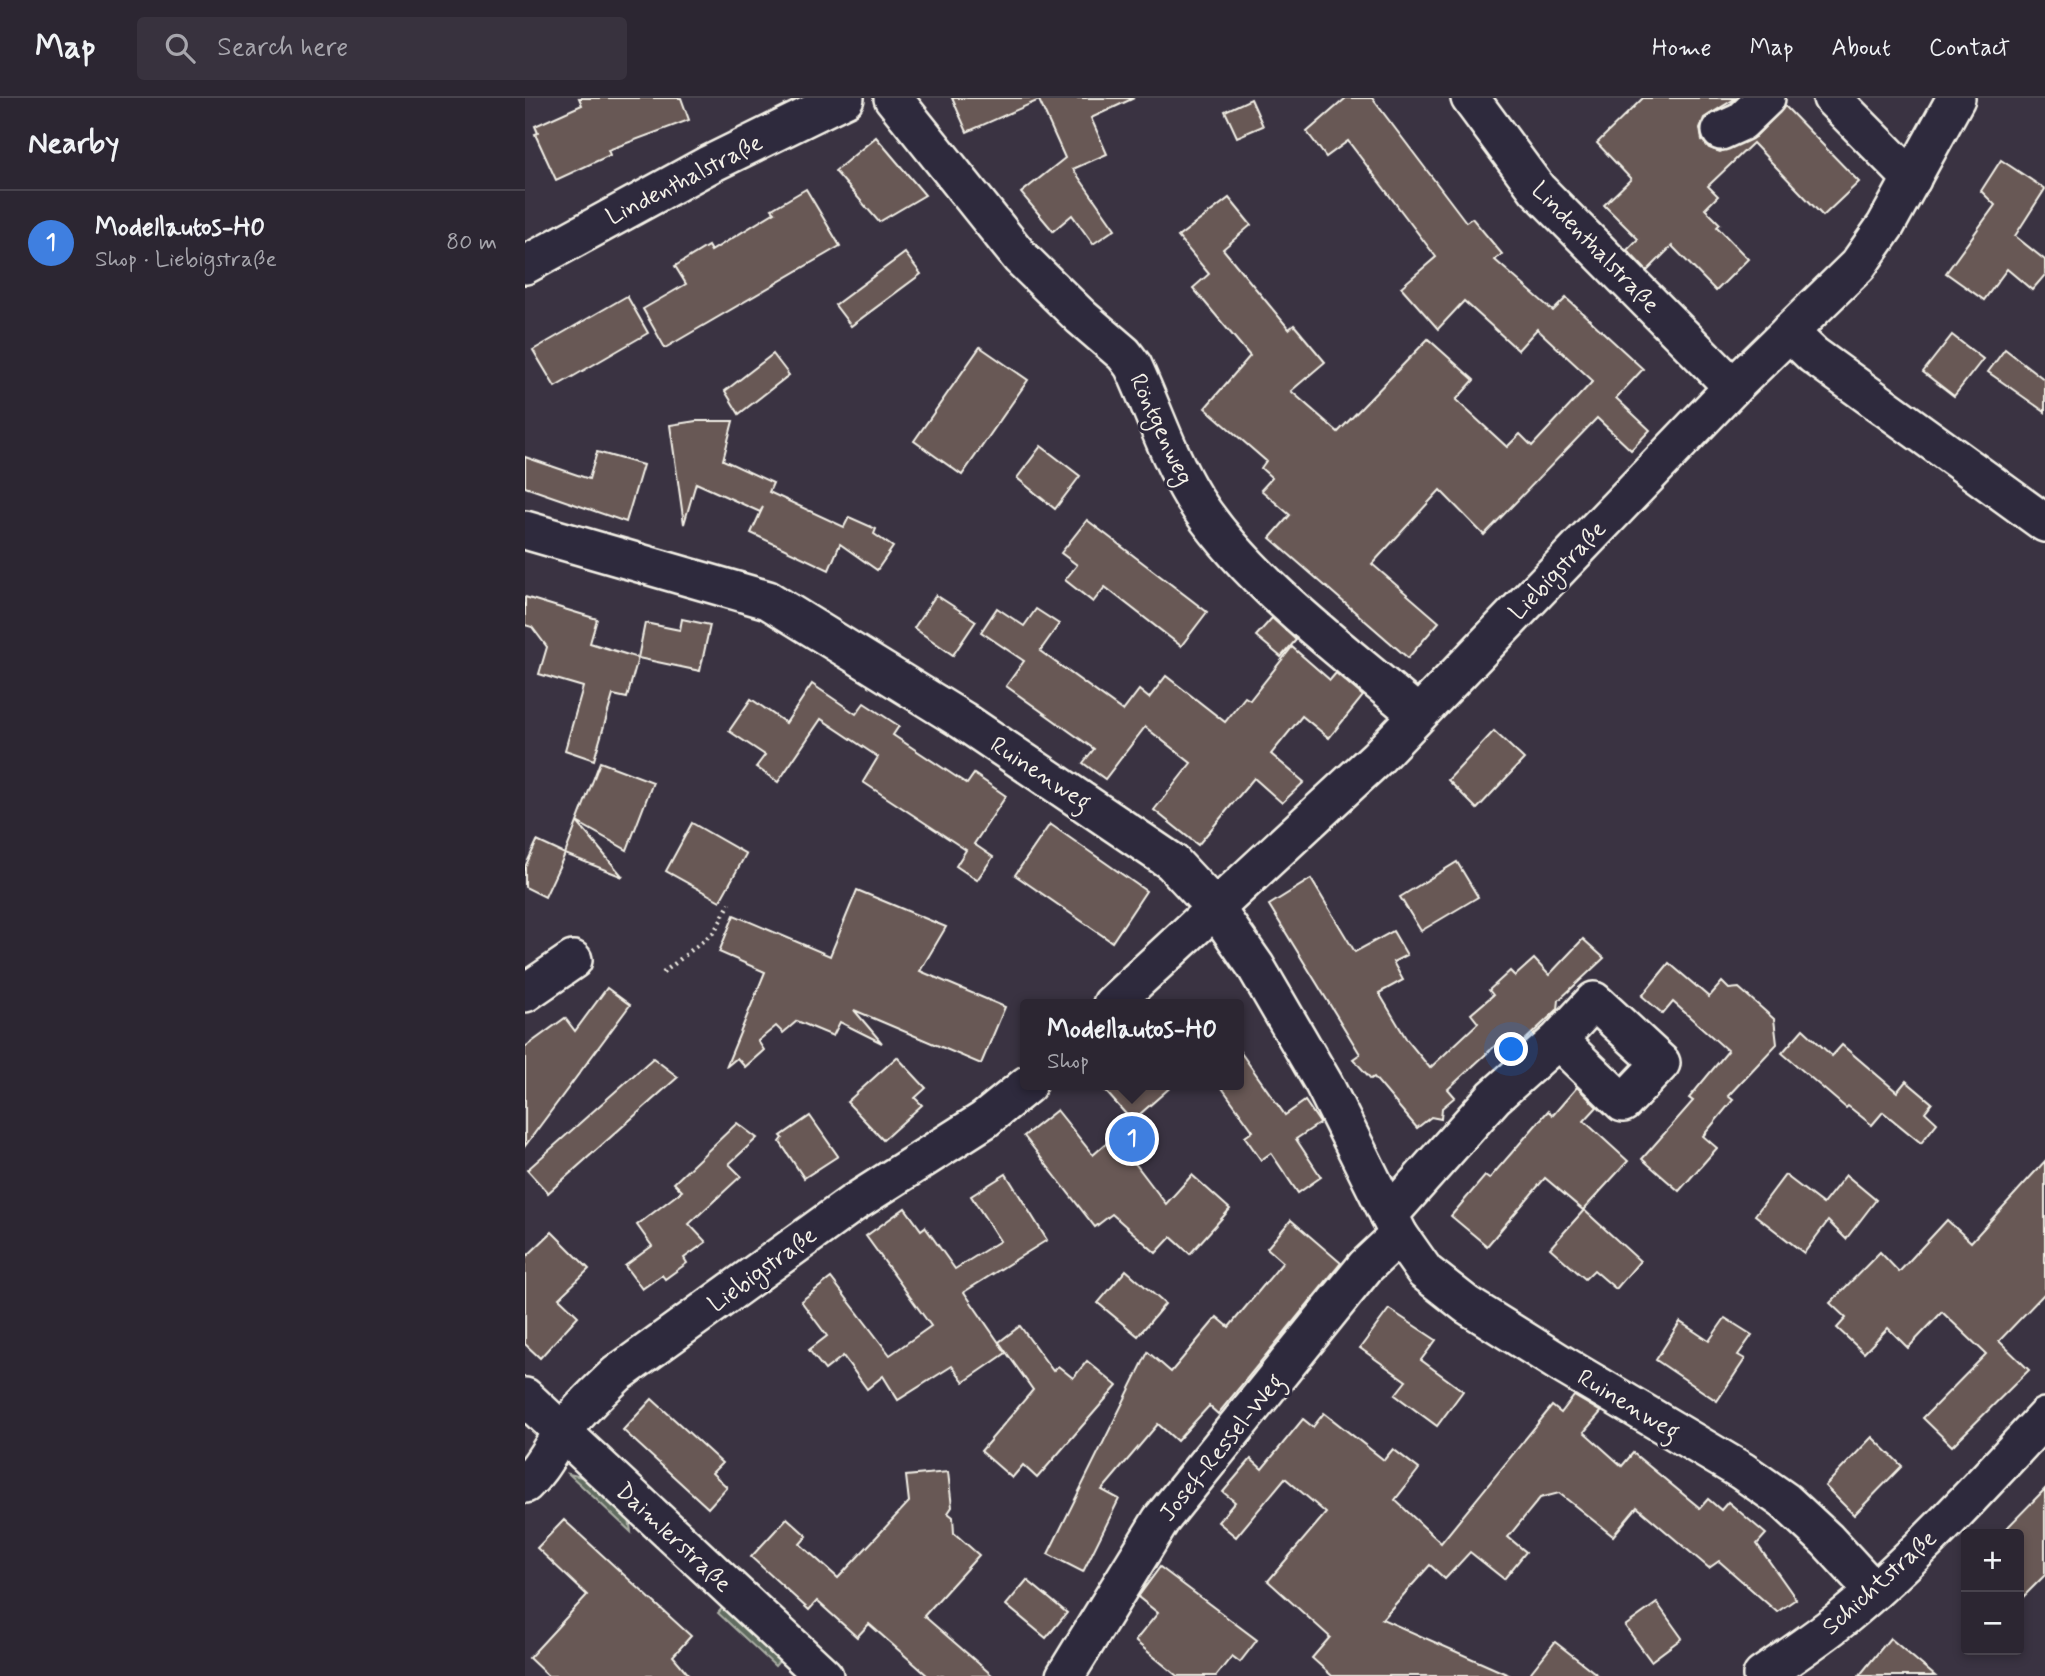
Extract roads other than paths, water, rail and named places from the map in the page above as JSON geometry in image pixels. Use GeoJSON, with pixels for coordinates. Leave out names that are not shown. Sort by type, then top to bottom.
{"type":"FeatureCollection","features":[{"type":"Feature","properties":{"kind":"street","name":"Lindenthalstraße"},"geometry":{"type":"LineString","coordinates":[[525,265],[675,182],[786,111],[845,98]]}},
{"type":"Feature","properties":{"kind":"street","name":"Röntgenweg"},"geometry":{"type":"LineString","coordinates":[[893,98],[1020,257],[1129,360],[1182,476],[1218,532],[1255,572],[1417,715]]}},
{"type":"Feature","properties":{"kind":"street","name":"Lindenthalstraße"},"geometry":{"type":"LineString","coordinates":[[1470,98],[1537,189],[1733,387]]}},
{"type":"Feature","properties":{"kind":"street"},"geometry":{"type":"LineString","coordinates":[[1721,131],[1741,122],[1766,98]]}},
{"type":"Feature","properties":{"kind":"street"},"geometry":{"type":"LineString","coordinates":[[1832,98],[1912,179]]}},
{"type":"Feature","properties":{"kind":"street","name":"Liebigstraße"},"geometry":{"type":"LineString","coordinates":[[1117,999],[1338,796],[1733,387],[1858,265],[1912,179],[1956,98]]}},
{"type":"Feature","properties":{"kind":"street"},"geometry":{"type":"LineString","coordinates":[[1789,332],[1813,355],[2045,523]]}},
{"type":"Feature","properties":{"kind":"street","name":"Ruinenweg"},"geometry":{"type":"LineString","coordinates":[[525,530],[752,595],[786,610],[1147,843],[1179,869],[1215,908],[1285,1014],[1324,1084],[1394,1225],[1425,1272],[1467,1305],[1742,1471],[1784,1502],[1827,1540],[1874,1591]]}},
{"type":"Feature","properties":{"kind":"street"},"geometry":{"type":"LineString","coordinates":[[525,993],[573,960]]}},
{"type":"Feature","properties":{"kind":"street"},"geometry":{"type":"LineString","coordinates":[[1394,1225],[1494,1097],[1557,1041]]}},
{"type":"Feature","properties":{"kind":"street","name":"Liebigstraße"},"geometry":{"type":"LineString","coordinates":[[525,1484],[547,1459],[562,1433],[588,1401],[617,1374],[852,1204],[984,1120],[1021,1090]]}},
{"type":"Feature","properties":{"kind":"street","name":"Josef-Ressel-Weg"},"geometry":{"type":"LineString","coordinates":[[1065,1676],[1161,1520],[1365,1267],[1394,1225]]}},
{"type":"Feature","properties":{"kind":"street","name":"Daimlerstraße"},"geometry":{"type":"LineString","coordinates":[[525,1397],[824,1676]]}},
{"type":"Feature","properties":{"kind":"street","name":"Schichtstraße"},"geometry":{"type":"LineString","coordinates":[[1762,1676],[1842,1619],[1915,1554],[2045,1417]]}},
{"type":"Feature","properties":{"kind":"place","name":"Modellautos-H0"},"geometry":{"type":"Point","coordinates":[1132,1139]}}]}
